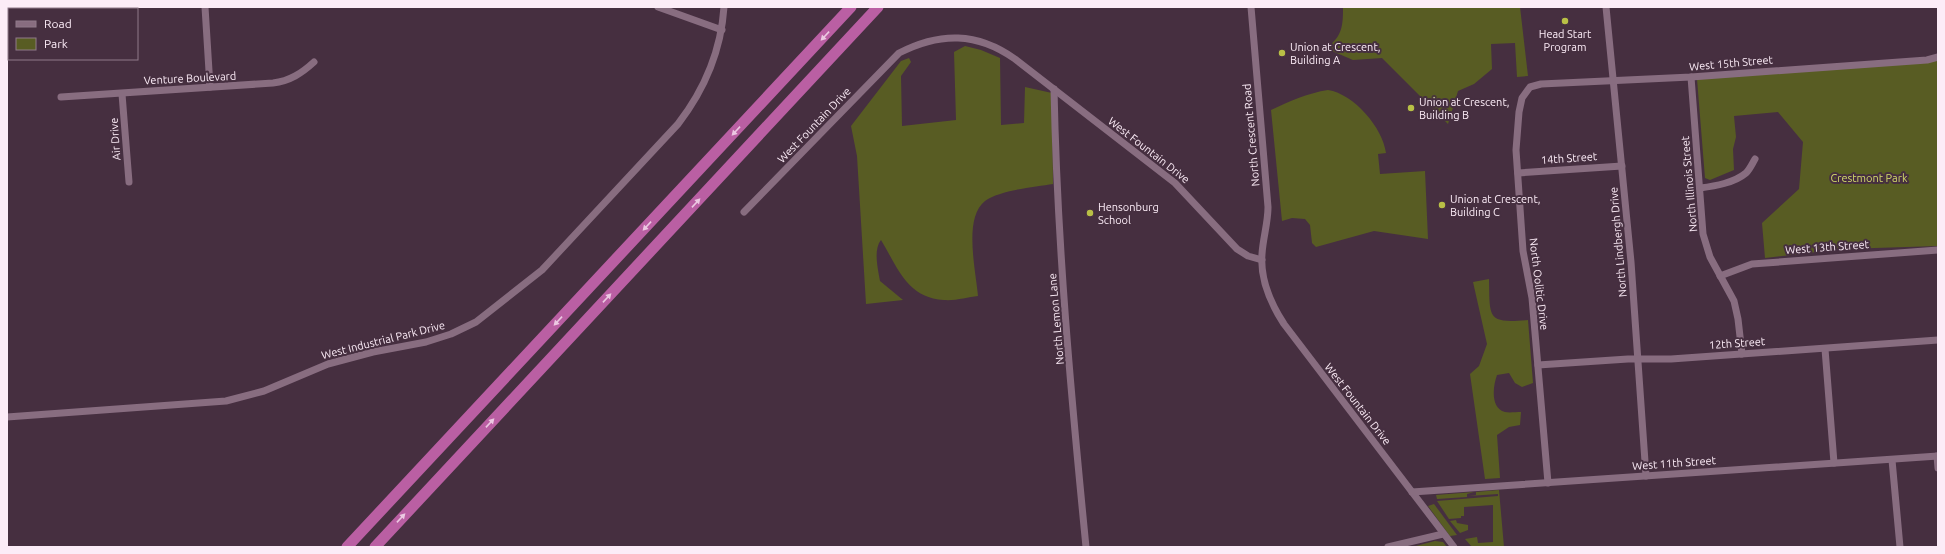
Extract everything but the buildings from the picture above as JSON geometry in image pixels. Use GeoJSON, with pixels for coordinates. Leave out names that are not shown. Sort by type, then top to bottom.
{"type":"FeatureCollection","features":[{"type":"Feature","properties":{"kind":"highway"},"geometry":{"type":"LineString","coordinates":[[348,547],[851,7]]}},
{"type":"Feature","properties":{"kind":"highway"},"geometry":{"type":"LineString","coordinates":[[375,547],[878,7]]}},
{"type":"Feature","properties":{"kind":"street"},"geometry":{"type":"LineString","coordinates":[[205,7],[210,87]]}},
{"type":"Feature","properties":{"kind":"street"},"geometry":{"type":"LineString","coordinates":[[658,7],[722,30]]}},
{"type":"Feature","properties":{"kind":"street","name":"West Industrial Park Drive"},"geometry":{"type":"LineString","coordinates":[[7,418],[232,400],[264,391],[305,372],[335,362],[373,352],[426,342],[465,328],[476,322],[542,270],[678,124],[694,100],[712,68],[722,30],[724,7]]}},
{"type":"Feature","properties":{"kind":"street","name":"North Crescent Road"},"geometry":{"type":"LineString","coordinates":[[1251,7],[1268,207],[1262,260]]}},
{"type":"Feature","properties":{"kind":"street","name":"North Lindbergh Drive"},"geometry":{"type":"LineString","coordinates":[[1606,7],[1622,166],[1646,476]]}},
{"type":"Feature","properties":{"kind":"street","name":"West Fountain Drive"},"geometry":{"type":"LineString","coordinates":[[744,212],[835,120],[891,59],[918,44],[943,38],[957,38],[987,43],[1015,59],[1176,183],[1202,210],[1231,244],[1248,256],[1262,260],[1269,296],[1281,319],[1454,547]]}},
{"type":"Feature","properties":{"kind":"street","name":"West 15th Street"},"geometry":{"type":"LineString","coordinates":[[1527,90],[1536,84],[1691,77],[1927,60],[1938,57]]}},
{"type":"Feature","properties":{"kind":"street","name":"Venture Boulevard"},"geometry":{"type":"LineString","coordinates":[[61,97],[210,87],[254,86],[284,82],[301,74],[314,62]]}},
{"type":"Feature","properties":{"kind":"street","name":"North Illinois Street"},"geometry":{"type":"LineString","coordinates":[[1691,77],[1704,234],[1710,257],[1734,300],[1742,354]]}},
{"type":"Feature","properties":{"kind":"street","name":"North Lemon Lane"},"geometry":{"type":"LineString","coordinates":[[1054,89],[1055,153],[1060,232],[1086,547]]}},
{"type":"Feature","properties":{"kind":"street","name":"North Oolitic Drive"},"geometry":{"type":"LineString","coordinates":[[1527,90],[1522,98],[1519,112],[1516,150],[1523,251],[1531,293],[1548,483]]}},
{"type":"Feature","properties":{"kind":"street","name":"Air Drive"},"geometry":{"type":"LineString","coordinates":[[122,94],[129,182]]}},
{"type":"Feature","properties":{"kind":"street"},"geometry":{"type":"LineString","coordinates":[[1700,188],[1725,183],[1735,179],[1746,173],[1755,159]]}},
{"type":"Feature","properties":{"kind":"street","name":"14th Street"},"geometry":{"type":"LineString","coordinates":[[1518,173],[1622,166]]}},
{"type":"Feature","properties":{"kind":"street","name":"West 13th Street"},"geometry":{"type":"LineString","coordinates":[[1720,276],[1752,264],[1938,250]]}},
{"type":"Feature","properties":{"kind":"street","name":"12th Street"},"geometry":{"type":"LineString","coordinates":[[1538,365],[1825,349],[1938,340]]}},
{"type":"Feature","properties":{"kind":"street"},"geometry":{"type":"LineString","coordinates":[[1825,349],[1834,463]]}},
{"type":"Feature","properties":{"kind":"street"},"geometry":{"type":"LineString","coordinates":[[1937,456],[1938,468]]}},
{"type":"Feature","properties":{"kind":"street","name":"West 11th Street"},"geometry":{"type":"LineString","coordinates":[[1412,492],[1937,456]]}},
{"type":"Feature","properties":{"kind":"street"},"geometry":{"type":"LineString","coordinates":[[1892,460],[1900,547]]}},
{"type":"Feature","properties":{"kind":"street"},"geometry":{"type":"LineString","coordinates":[[1388,547],[1443,534]]}},
{"type":"Feature","properties":{"kind":"green space"},"geometry":{"type":"Polygon","coordinates":[[[1343,7],[1520,7],[1528,76],[1517,77],[1515,43],[1491,44],[1492,69],[1474,84],[1458,91],[1448,124],[1382,58],[1353,60],[1332,51],[1330,45],[1340,33],[1343,18],[1343,7]]]}},
{"type":"Feature","properties":{"kind":"green space"},"geometry":{"type":"Polygon","coordinates":[[[965,46],[981,50],[1000,58],[1001,125],[1024,123],[1025,87],[1052,93],[1053,184],[999,194],[985,201],[978,209],[974,220],[972,246],[978,296],[944,300],[931,298],[921,294],[912,288],[905,280],[881,240],[877,249],[877,265],[880,281],[903,300],[866,304],[857,156],[851,126],[901,61],[909,58],[911,62],[901,76],[902,126],[956,120],[954,52],[965,46]]]}},
{"type":"Feature","properties":{"kind":"green space","name":"Crestmont Park"},"geometry":{"type":"Polygon","coordinates":[[[1938,59],[1938,246],[1843,249],[1765,258],[1762,223],[1799,189],[1803,142],[1778,112],[1734,116],[1736,137],[1733,149],[1734,170],[1710,180],[1705,178],[1697,79],[1938,59]]]}},
{"type":"Feature","properties":{"kind":"green space"},"geometry":{"type":"Polygon","coordinates":[[[1328,90],[1348,98],[1366,114],[1373,123],[1384,143],[1386,153],[1378,154],[1380,174],[1425,171],[1428,239],[1374,231],[1316,247],[1312,243],[1310,225],[1305,219],[1292,218],[1282,221],[1271,110],[1313,93],[1328,90]]]}},
{"type":"Feature","properties":{"kind":"green space"},"geometry":{"type":"Polygon","coordinates":[[[1489,279],[1490,302],[1493,315],[1497,319],[1504,321],[1528,320],[1533,383],[1522,387],[1515,383],[1509,373],[1497,375],[1494,385],[1494,396],[1497,406],[1500,410],[1505,412],[1521,412],[1520,425],[1509,427],[1497,435],[1500,478],[1485,479],[1470,374],[1479,366],[1487,344],[1473,282],[1489,279]]]}},
{"type":"Feature","properties":{"kind":"green space"},"geometry":{"type":"Polygon","coordinates":[[[1499,490],[1504,547],[1472,547],[1465,539],[1477,537],[1478,543],[1493,542],[1493,505],[1464,507],[1464,516],[1461,516],[1461,518],[1449,519],[1437,501],[1498,496],[1498,494],[1469,496],[1476,495],[1476,492],[1499,490]]]}},
{"type":"Feature","properties":{"kind":"green space"},"geometry":{"type":"Polygon","coordinates":[[[1474,492],[1467,494],[1467,497],[1437,499],[1436,495],[1474,492]]]}},
{"type":"Feature","properties":{"kind":"green space"},"geometry":{"type":"Polygon","coordinates":[[[1434,504],[1457,535],[1450,536],[1428,506],[1434,504]]]}},
{"type":"Feature","properties":{"kind":"green space"},"geometry":{"type":"Polygon","coordinates":[[[1456,520],[1457,523],[1468,525],[1468,530],[1460,533],[1450,521],[1456,520]]]}},
{"type":"Feature","properties":{"kind":"green space"},"geometry":{"type":"Polygon","coordinates":[[[1435,541],[1443,542],[1447,547],[1412,547],[1435,541]]]}},
{"type":"Feature","properties":{"kind":"place","name":"Head Start Program"},"geometry":{"type":"Point","coordinates":[1565,21]}},
{"type":"Feature","properties":{"kind":"place","name":"Union at Crescent, Building A"},"geometry":{"type":"Point","coordinates":[1282,53]}},
{"type":"Feature","properties":{"kind":"place","name":"Union at Crescent, Building B"},"geometry":{"type":"Point","coordinates":[1411,108]}},
{"type":"Feature","properties":{"kind":"place","name":"Union at Crescent, Building C"},"geometry":{"type":"Point","coordinates":[1442,205]}},
{"type":"Feature","properties":{"kind":"place","name":"Hensonburg School"},"geometry":{"type":"Point","coordinates":[1090,213]}}]}
